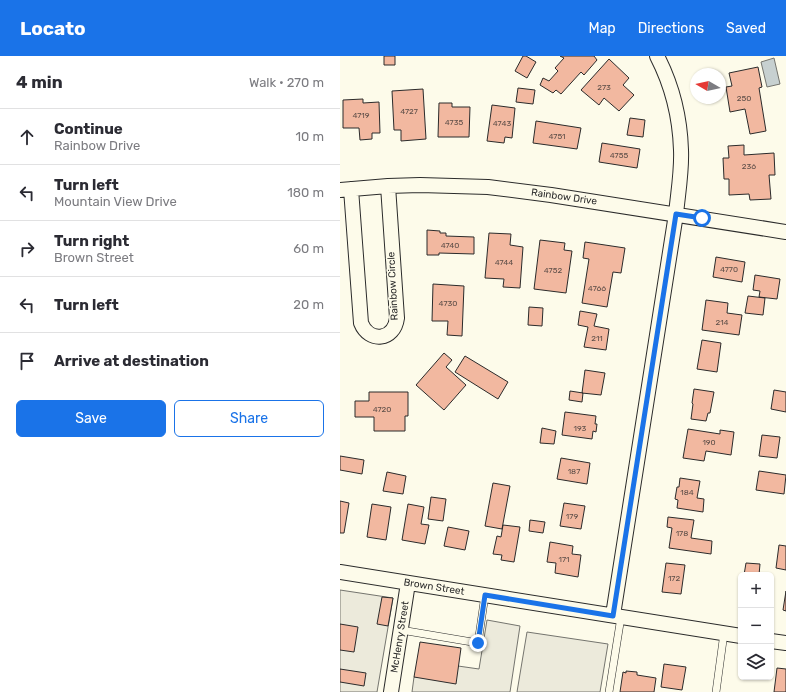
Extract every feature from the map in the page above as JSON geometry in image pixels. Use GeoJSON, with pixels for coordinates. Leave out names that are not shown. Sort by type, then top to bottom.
{"type":"FeatureCollection","features":[{"type":"Feature","properties":{"kind":"street"},"geometry":{"type":"LineString","coordinates":[[617,616],[676,214],[680,175],[680,127],[668,80],[657,56]]}},
{"type":"Feature","properties":{"kind":"street","name":"Rainbow Drive"},"geometry":{"type":"LineString","coordinates":[[346,189],[388,186],[488,187],[551,195],[786,232]]}},
{"type":"Feature","properties":{"kind":"street","name":"Rainbow Circle"},"geometry":{"type":"LineString","coordinates":[[346,189],[361,323],[366,332],[370,335],[381,337],[390,332],[396,323],[388,186]]}},
{"type":"Feature","properties":{"kind":"street","name":"Brown Street"},"geometry":{"type":"LineString","coordinates":[[340,572],[738,635]]}},
{"type":"Feature","properties":{"kind":"street","name":"McHenry Street"},"geometry":{"type":"LineString","coordinates":[[391,692],[408,583]]}},
{"type":"Feature","properties":{"kind":"street"},"geometry":{"type":"LineString","coordinates":[[774,641],[786,643]]}},
{"type":"Feature","properties":{"kind":"lane"},"geometry":{"type":"LineString","coordinates":[[401,630],[478,643],[485,595]]}},
{"type":"Feature","properties":{"kind":"lane"},"geometry":{"type":"LineString","coordinates":[[609,692],[617,616]]}},
{"type":"Feature","properties":{"kind":"lane"},"geometry":{"type":"LineString","coordinates":[[716,692],[724,633]]}},
{"type":"Feature","properties":{"kind":"shaded area"},"geometry":{"type":"Polygon","coordinates":[[[774,58],[780,84],[767,87],[761,62],[774,58]]]}},
{"type":"Feature","properties":{"kind":"shaded area"},"geometry":{"type":"Polygon","coordinates":[[[340,590],[393,598],[377,692],[340,692],[340,590]]]}},
{"type":"Feature","properties":{"kind":"shaded area"},"geometry":{"type":"Polygon","coordinates":[[[487,620],[520,626],[510,692],[412,692],[414,677],[458,666],[479,669],[487,620]]]}},
{"type":"Feature","properties":{"kind":"shaded area"},"geometry":{"type":"Polygon","coordinates":[[[527,632],[608,644],[600,692],[517,692],[527,632]]]}},
{"type":"Feature","properties":{"kind":"building"},"geometry":{"type":"Polygon","coordinates":[[[384,56],[395,56],[395,65],[384,65],[384,56]]]}},
{"type":"Feature","properties":{"kind":"building"},"geometry":{"type":"Polygon","coordinates":[[[523,56],[526,56],[536,62],[527,78],[515,71],[523,56]]]}},
{"type":"Feature","properties":{"kind":"building"},"geometry":{"type":"Polygon","coordinates":[[[560,56],[594,56],[597,60],[584,75],[581,72],[561,94],[556,90],[553,93],[540,85],[543,78],[549,81],[558,71],[555,68],[564,58],[560,56]]]}},
{"type":"Feature","properties":{"kind":"building"},"geometry":{"type":"Polygon","coordinates":[[[609,59],[629,78],[623,85],[634,95],[619,111],[604,98],[599,105],[581,90],[609,59]]]}},
{"type":"Feature","properties":{"kind":"building"},"geometry":{"type":"Polygon","coordinates":[[[758,67],[762,87],[759,88],[766,131],[750,134],[745,109],[730,112],[726,87],[732,86],[729,73],[758,67]]]}},
{"type":"Feature","properties":{"kind":"building"},"geometry":{"type":"Polygon","coordinates":[[[518,88],[535,90],[533,104],[516,102],[518,88]]]}},
{"type":"Feature","properties":{"kind":"building"},"geometry":{"type":"Polygon","coordinates":[[[423,89],[426,139],[401,141],[401,130],[394,130],[392,91],[423,89]]]}},
{"type":"Feature","properties":{"kind":"building"},"geometry":{"type":"Polygon","coordinates":[[[363,99],[363,103],[379,102],[380,133],[372,133],[372,139],[360,140],[359,128],[343,128],[343,100],[363,99]]]}},
{"type":"Feature","properties":{"kind":"building"},"geometry":{"type":"Polygon","coordinates":[[[439,103],[452,103],[452,107],[470,107],[469,137],[438,137],[439,103]]]}},
{"type":"Feature","properties":{"kind":"building"},"geometry":{"type":"Polygon","coordinates":[[[492,105],[515,108],[512,138],[505,137],[504,143],[487,141],[492,105]]]}},
{"type":"Feature","properties":{"kind":"building"},"geometry":{"type":"Polygon","coordinates":[[[630,118],[645,120],[643,137],[627,135],[630,118]]]}},
{"type":"Feature","properties":{"kind":"building"},"geometry":{"type":"Polygon","coordinates":[[[536,121],[581,128],[577,149],[533,143],[536,121]]]}},
{"type":"Feature","properties":{"kind":"building"},"geometry":{"type":"Polygon","coordinates":[[[602,143],[640,149],[637,168],[599,162],[602,143]]]}},
{"type":"Feature","properties":{"kind":"building"},"geometry":{"type":"Polygon","coordinates":[[[744,145],[744,155],[774,153],[775,175],[769,175],[771,199],[750,200],[749,194],[729,195],[729,179],[724,179],[723,158],[729,158],[728,146],[744,145]]]}},
{"type":"Feature","properties":{"kind":"building"},"geometry":{"type":"Polygon","coordinates":[[[427,230],[440,231],[440,233],[446,233],[446,236],[474,237],[474,254],[439,253],[439,255],[427,255],[427,230]]]}},
{"type":"Feature","properties":{"kind":"building"},"geometry":{"type":"Polygon","coordinates":[[[489,233],[511,234],[510,245],[523,247],[520,288],[503,287],[504,279],[485,278],[489,233]]]}},
{"type":"Feature","properties":{"kind":"building"},"geometry":{"type":"Polygon","coordinates":[[[540,240],[565,243],[564,250],[572,251],[566,293],[534,289],[540,240]]]}},
{"type":"Feature","properties":{"kind":"building"},"geometry":{"type":"Polygon","coordinates":[[[585,242],[625,248],[621,273],[613,272],[607,307],[582,303],[589,259],[583,258],[585,242]]]}},
{"type":"Feature","properties":{"kind":"building"},"geometry":{"type":"Polygon","coordinates":[[[716,257],[745,262],[742,282],[713,277],[716,257]]]}},
{"type":"Feature","properties":{"kind":"building"},"geometry":{"type":"Polygon","coordinates":[[[755,275],[780,279],[777,299],[759,297],[760,291],[753,290],[755,275]]]}},
{"type":"Feature","properties":{"kind":"building"},"geometry":{"type":"Polygon","coordinates":[[[433,284],[464,286],[462,336],[447,335],[448,321],[432,321],[433,284]]]}},
{"type":"Feature","properties":{"kind":"building"},"geometry":{"type":"Polygon","coordinates":[[[748,296],[765,298],[763,315],[745,313],[748,296]]]}},
{"type":"Feature","properties":{"kind":"building"},"geometry":{"type":"Polygon","coordinates":[[[706,300],[728,303],[727,313],[742,315],[739,335],[702,330],[706,300]]]}},
{"type":"Feature","properties":{"kind":"building"},"geometry":{"type":"Polygon","coordinates":[[[529,307],[543,308],[542,326],[528,325],[529,307]]]}},
{"type":"Feature","properties":{"kind":"building"},"geometry":{"type":"Polygon","coordinates":[[[580,311],[597,314],[594,326],[609,329],[606,350],[584,347],[588,327],[578,325],[580,311]]]}},
{"type":"Feature","properties":{"kind":"building"},"geometry":{"type":"Polygon","coordinates":[[[702,340],[721,343],[717,372],[697,369],[702,340]]]}},
{"type":"Feature","properties":{"kind":"building"},"geometry":{"type":"Polygon","coordinates":[[[444,353],[452,360],[446,367],[466,385],[444,410],[416,385],[444,353]]]}},
{"type":"Feature","properties":{"kind":"building"},"geometry":{"type":"Polygon","coordinates":[[[465,356],[508,382],[498,399],[455,372],[465,356]]]}},
{"type":"Feature","properties":{"kind":"building"},"geometry":{"type":"Polygon","coordinates":[[[585,370],[605,373],[601,395],[582,393],[585,370]]]}},
{"type":"Feature","properties":{"kind":"building"},"geometry":{"type":"Polygon","coordinates":[[[694,389],[714,392],[710,413],[708,413],[706,421],[691,419],[694,389]]]}},
{"type":"Feature","properties":{"kind":"building"},"geometry":{"type":"Polygon","coordinates":[[[774,390],[786,392],[786,412],[771,409],[774,390]]]}},
{"type":"Feature","properties":{"kind":"building"},"geometry":{"type":"Polygon","coordinates":[[[570,391],[583,393],[582,402],[569,400],[570,391]]]}},
{"type":"Feature","properties":{"kind":"building"},"geometry":{"type":"Polygon","coordinates":[[[369,392],[408,392],[408,416],[405,416],[405,431],[374,431],[374,417],[355,417],[355,401],[369,401],[369,392]]]}},
{"type":"Feature","properties":{"kind":"building"},"geometry":{"type":"Polygon","coordinates":[[[565,412],[596,416],[596,432],[593,431],[592,439],[562,435],[565,412]]]}},
{"type":"Feature","properties":{"kind":"building"},"geometry":{"type":"Polygon","coordinates":[[[542,428],[556,431],[554,444],[540,443],[542,428]]]}},
{"type":"Feature","properties":{"kind":"building"},"geometry":{"type":"Polygon","coordinates":[[[688,429],[720,434],[720,430],[734,432],[731,455],[706,451],[704,461],[683,458],[688,429]]]}},
{"type":"Feature","properties":{"kind":"building"},"geometry":{"type":"Polygon","coordinates":[[[762,435],[780,437],[777,458],[759,456],[762,435]]]}},
{"type":"Feature","properties":{"kind":"building"},"geometry":{"type":"Polygon","coordinates":[[[340,456],[364,460],[362,474],[340,470],[340,456]]]}},
{"type":"Feature","properties":{"kind":"building"},"geometry":{"type":"Polygon","coordinates":[[[561,458],[590,463],[587,484],[557,479],[561,458]]]}},
{"type":"Feature","properties":{"kind":"building"},"geometry":{"type":"Polygon","coordinates":[[[759,471],[786,475],[784,494],[756,490],[759,471]]]}},
{"type":"Feature","properties":{"kind":"building"},"geometry":{"type":"Polygon","coordinates":[[[387,472],[406,476],[403,494],[383,491],[387,472]]]}},
{"type":"Feature","properties":{"kind":"building"},"geometry":{"type":"Polygon","coordinates":[[[680,478],[700,481],[697,498],[704,499],[703,512],[677,508],[678,500],[675,499],[680,478]]]}},
{"type":"Feature","properties":{"kind":"building"},"geometry":{"type":"Polygon","coordinates":[[[493,483],[510,486],[502,529],[485,526],[493,483]]]}},
{"type":"Feature","properties":{"kind":"building"},"geometry":{"type":"Polygon","coordinates":[[[431,497],[446,499],[443,521],[428,519],[431,497]]]}},
{"type":"Feature","properties":{"kind":"building"},"geometry":{"type":"Polygon","coordinates":[[[340,501],[349,503],[344,533],[340,533],[340,501]]]}},
{"type":"Feature","properties":{"kind":"building"},"geometry":{"type":"Polygon","coordinates":[[[564,503],[585,506],[581,529],[560,526],[564,503]]]}},
{"type":"Feature","properties":{"kind":"building"},"geometry":{"type":"Polygon","coordinates":[[[372,504],[391,507],[386,540],[367,537],[372,504]]]}},
{"type":"Feature","properties":{"kind":"building"},"geometry":{"type":"Polygon","coordinates":[[[408,504],[424,507],[421,524],[429,525],[425,544],[402,540],[408,504]]]}},
{"type":"Feature","properties":{"kind":"building"},"geometry":{"type":"Polygon","coordinates":[[[668,517],[694,520],[691,538],[712,541],[711,554],[669,548],[672,528],[667,527],[668,517]]]}},
{"type":"Feature","properties":{"kind":"building"},"geometry":{"type":"Polygon","coordinates":[[[530,520],[545,522],[543,533],[529,531],[530,520]]]}},
{"type":"Feature","properties":{"kind":"building"},"geometry":{"type":"Polygon","coordinates":[[[503,525],[520,527],[514,562],[501,560],[502,555],[493,554],[497,536],[501,537],[503,525]]]}},
{"type":"Feature","properties":{"kind":"building"},"geometry":{"type":"Polygon","coordinates":[[[448,527],[469,531],[465,550],[444,546],[448,527]]]}},
{"type":"Feature","properties":{"kind":"building"},"geometry":{"type":"Polygon","coordinates":[[[550,542],[573,546],[572,554],[581,555],[578,577],[555,573],[556,563],[547,562],[550,542]]]}},
{"type":"Feature","properties":{"kind":"building"},"geometry":{"type":"Polygon","coordinates":[[[779,545],[786,546],[786,570],[776,568],[779,545]]]}},
{"type":"Feature","properties":{"kind":"building"},"geometry":{"type":"Polygon","coordinates":[[[666,563],[685,565],[681,594],[662,592],[666,563]]]}},
{"type":"Feature","properties":{"kind":"building"},"geometry":{"type":"Polygon","coordinates":[[[746,563],[760,564],[759,572],[744,572],[746,563]]]}},
{"type":"Feature","properties":{"kind":"building"},"geometry":{"type":"Polygon","coordinates":[[[786,591],[786,611],[783,610],[786,591]]]}},
{"type":"Feature","properties":{"kind":"building"},"geometry":{"type":"Polygon","coordinates":[[[382,597],[393,598],[388,626],[377,624],[382,597]]]}},
{"type":"Feature","properties":{"kind":"building"},"geometry":{"type":"Polygon","coordinates":[[[340,624],[358,627],[354,652],[340,650],[340,624]]]}},
{"type":"Feature","properties":{"kind":"building"},"geometry":{"type":"Polygon","coordinates":[[[420,642],[461,648],[456,684],[414,677],[420,642]]]}},
{"type":"Feature","properties":{"kind":"building"},"geometry":{"type":"Polygon","coordinates":[[[664,664],[686,667],[682,690],[661,687],[664,664]]]}},
{"type":"Feature","properties":{"kind":"building"},"geometry":{"type":"Polygon","coordinates":[[[777,668],[786,669],[786,692],[774,692],[777,668]]]}},
{"type":"Feature","properties":{"kind":"building"},"geometry":{"type":"Polygon","coordinates":[[[340,669],[366,673],[364,686],[340,682],[340,669]]]}},
{"type":"Feature","properties":{"kind":"building"},"geometry":{"type":"Polygon","coordinates":[[[626,671],[637,672],[637,675],[656,678],[654,692],[620,692],[623,672],[626,673],[626,671]]]}},
{"type":"Feature","properties":{"kind":"route"},"geometry":{"type":"LineString","coordinates":[[478,643],[485,595],[613,616],[676,214],[702,218]]}}]}
